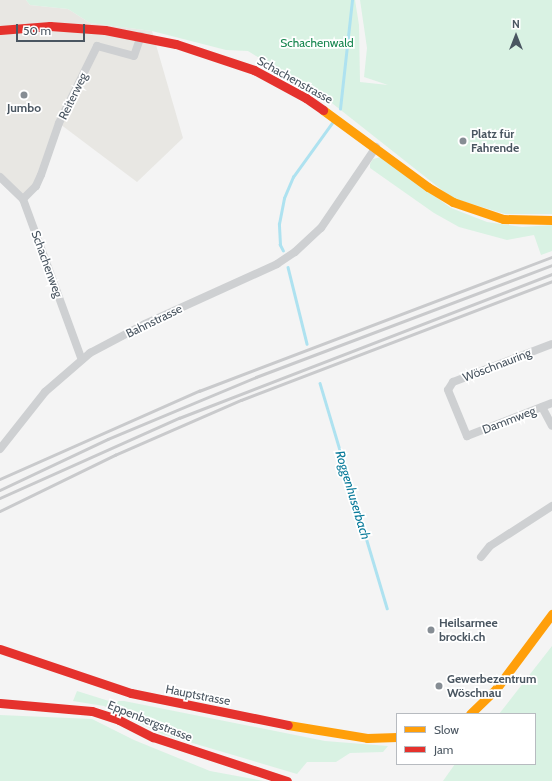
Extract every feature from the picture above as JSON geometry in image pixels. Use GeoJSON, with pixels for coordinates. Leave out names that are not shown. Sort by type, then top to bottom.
{"type":"FeatureCollection","features":[{"type":"Feature","properties":{"kind":"main road","name":"Schachenstrasse"},"geometry":{"type":"LineString","coordinates":[[0,30],[77,27],[141,36],[176,44],[254,70],[306,98],[376,147],[428,187],[467,208],[503,219],[552,220]]}},
{"type":"Feature","properties":{"kind":"main road"},"geometry":{"type":"LineString","coordinates":[[471,713],[496,689],[552,614]]}},
{"type":"Feature","properties":{"kind":"main road","name":"Hauptstrasse"},"geometry":{"type":"LineString","coordinates":[[0,649],[131,693],[335,734],[367,738],[396,737]]}},
{"type":"Feature","properties":{"kind":"main road","name":"Eppenbergstrasse"},"geometry":{"type":"LineString","coordinates":[[0,703],[92,711],[119,720],[153,737],[286,781]]}},
{"type":"Feature","properties":{"kind":"street","name":"Reiterweg"},"geometry":{"type":"LineString","coordinates":[[23,199],[36,186],[60,123],[97,46],[134,56],[141,36]]}},
{"type":"Feature","properties":{"kind":"street","name":"Bahnstrasse"},"geometry":{"type":"LineString","coordinates":[[0,449],[45,392],[82,360],[145,324],[277,264],[308,241],[328,219],[376,147]]}},
{"type":"Feature","properties":{"kind":"street","name":"Schachenweg"},"geometry":{"type":"LineString","coordinates":[[0,177],[23,199],[82,360]]}},
{"type":"Feature","properties":{"kind":"street","name":"Wöschnauring"},"geometry":{"type":"LineString","coordinates":[[467,436],[448,390],[453,382],[552,344]]}},
{"type":"Feature","properties":{"kind":"street","name":"Dammweg"},"geometry":{"type":"LineString","coordinates":[[467,436],[552,404]]}},
{"type":"Feature","properties":{"kind":"street"},"geometry":{"type":"LineString","coordinates":[[542,407],[552,426]]}},
{"type":"Feature","properties":{"kind":"street"},"geometry":{"type":"LineString","coordinates":[[481,557],[490,546],[552,506]]}},
{"type":"Feature","properties":{"kind":"shaded area"},"geometry":{"type":"Polygon","coordinates":[[[0,0],[26,0],[30,5],[68,9],[90,23],[152,31],[183,138],[137,182],[60,124],[41,175],[23,199],[0,177],[0,0]]]}},
{"type":"Feature","properties":{"kind":"green space","name":"Schachenwald"},"geometry":{"type":"Polygon","coordinates":[[[26,0],[355,0],[359,25],[360,82],[388,85],[364,77],[367,48],[360,0],[552,0],[552,214],[505,214],[452,198],[328,100],[248,51],[226,50],[152,31],[90,23],[68,9],[30,5],[26,0]]]}},
{"type":"Feature","properties":{"kind":"green space"},"geometry":{"type":"Polygon","coordinates":[[[381,157],[451,208],[487,222],[522,227],[552,225],[552,251],[541,255],[534,235],[507,240],[459,227],[434,213],[370,168],[370,164],[373,159],[381,157]]]}},
{"type":"Feature","properties":{"kind":"green space"},"geometry":{"type":"Polygon","coordinates":[[[552,646],[552,781],[443,781],[454,765],[536,765],[536,713],[500,713],[552,646]]]}},
{"type":"Feature","properties":{"kind":"green space"},"geometry":{"type":"Polygon","coordinates":[[[77,691],[109,701],[124,701],[325,741],[388,746],[383,752],[350,753],[336,762],[307,762],[297,774],[162,734],[104,706],[73,701],[77,691]]]}},
{"type":"Feature","properties":{"kind":"green space"},"geometry":{"type":"Polygon","coordinates":[[[0,715],[92,719],[134,740],[210,771],[264,781],[0,781],[0,715]]]}},
{"type":"Feature","properties":{"kind":"waterway","name":"Roggenhuserbach"},"geometry":{"type":"LineString","coordinates":[[340,109],[352,0]]}},
{"type":"Feature","properties":{"kind":"waterway","name":"Roggenhuserbach"},"geometry":{"type":"LineString","coordinates":[[283,251],[280,245],[279,224],[284,198],[293,177],[332,123]]}},
{"type":"Feature","properties":{"kind":"waterway","name":"Roggenhuserbach"},"geometry":{"type":"LineString","coordinates":[[288,267],[307,344]]}},
{"type":"Feature","properties":{"kind":"waterway","name":"Roggenhuserbach"},"geometry":{"type":"LineString","coordinates":[[320,383],[387,608]]}},
{"type":"Feature","properties":{"kind":"railway"},"geometry":{"type":"LineString","coordinates":[[0,479],[199,391],[552,257]]}},
{"type":"Feature","properties":{"kind":"railway"},"geometry":{"type":"LineString","coordinates":[[0,490],[108,439],[256,377],[552,265]]}},
{"type":"Feature","properties":{"kind":"railway"},"geometry":{"type":"LineString","coordinates":[[0,498],[179,418],[552,274]]}},
{"type":"Feature","properties":{"kind":"railway"},"geometry":{"type":"LineString","coordinates":[[0,511],[115,455],[241,400],[552,281]]}},
{"type":"Feature","properties":{"kind":"traffic: slow"},"geometry":{"type":"LineString","coordinates":[[323,110],[428,187],[453,202],[503,219],[552,220]]}},
{"type":"Feature","properties":{"kind":"traffic: slow"},"geometry":{"type":"LineString","coordinates":[[471,713],[496,689],[552,614]]}},
{"type":"Feature","properties":{"kind":"traffic: slow"},"geometry":{"type":"LineString","coordinates":[[288,725],[367,738],[396,737]]}},
{"type":"Feature","properties":{"kind":"traffic: jam"},"geometry":{"type":"LineString","coordinates":[[0,30],[50,26],[105,30],[176,44],[254,70],[306,98],[323,110]]}},
{"type":"Feature","properties":{"kind":"traffic: jam"},"geometry":{"type":"LineString","coordinates":[[0,649],[131,693],[288,725]]}},
{"type":"Feature","properties":{"kind":"traffic: jam"},"geometry":{"type":"LineString","coordinates":[[0,703],[92,711],[119,720],[153,737],[287,781]]}},
{"type":"Feature","properties":{"kind":"place","name":"Jumbo"},"geometry":{"type":"Point","coordinates":[24,95]}},
{"type":"Feature","properties":{"kind":"place","name":"Platz für Fahrende"},"geometry":{"type":"Point","coordinates":[463,141]}},
{"type":"Feature","properties":{"kind":"place","name":"Heilsarmee brocki.ch"},"geometry":{"type":"Point","coordinates":[431,630]}},
{"type":"Feature","properties":{"kind":"place","name":"Gewerbezentrum Wöschnau"},"geometry":{"type":"Point","coordinates":[439,686]}}]}
